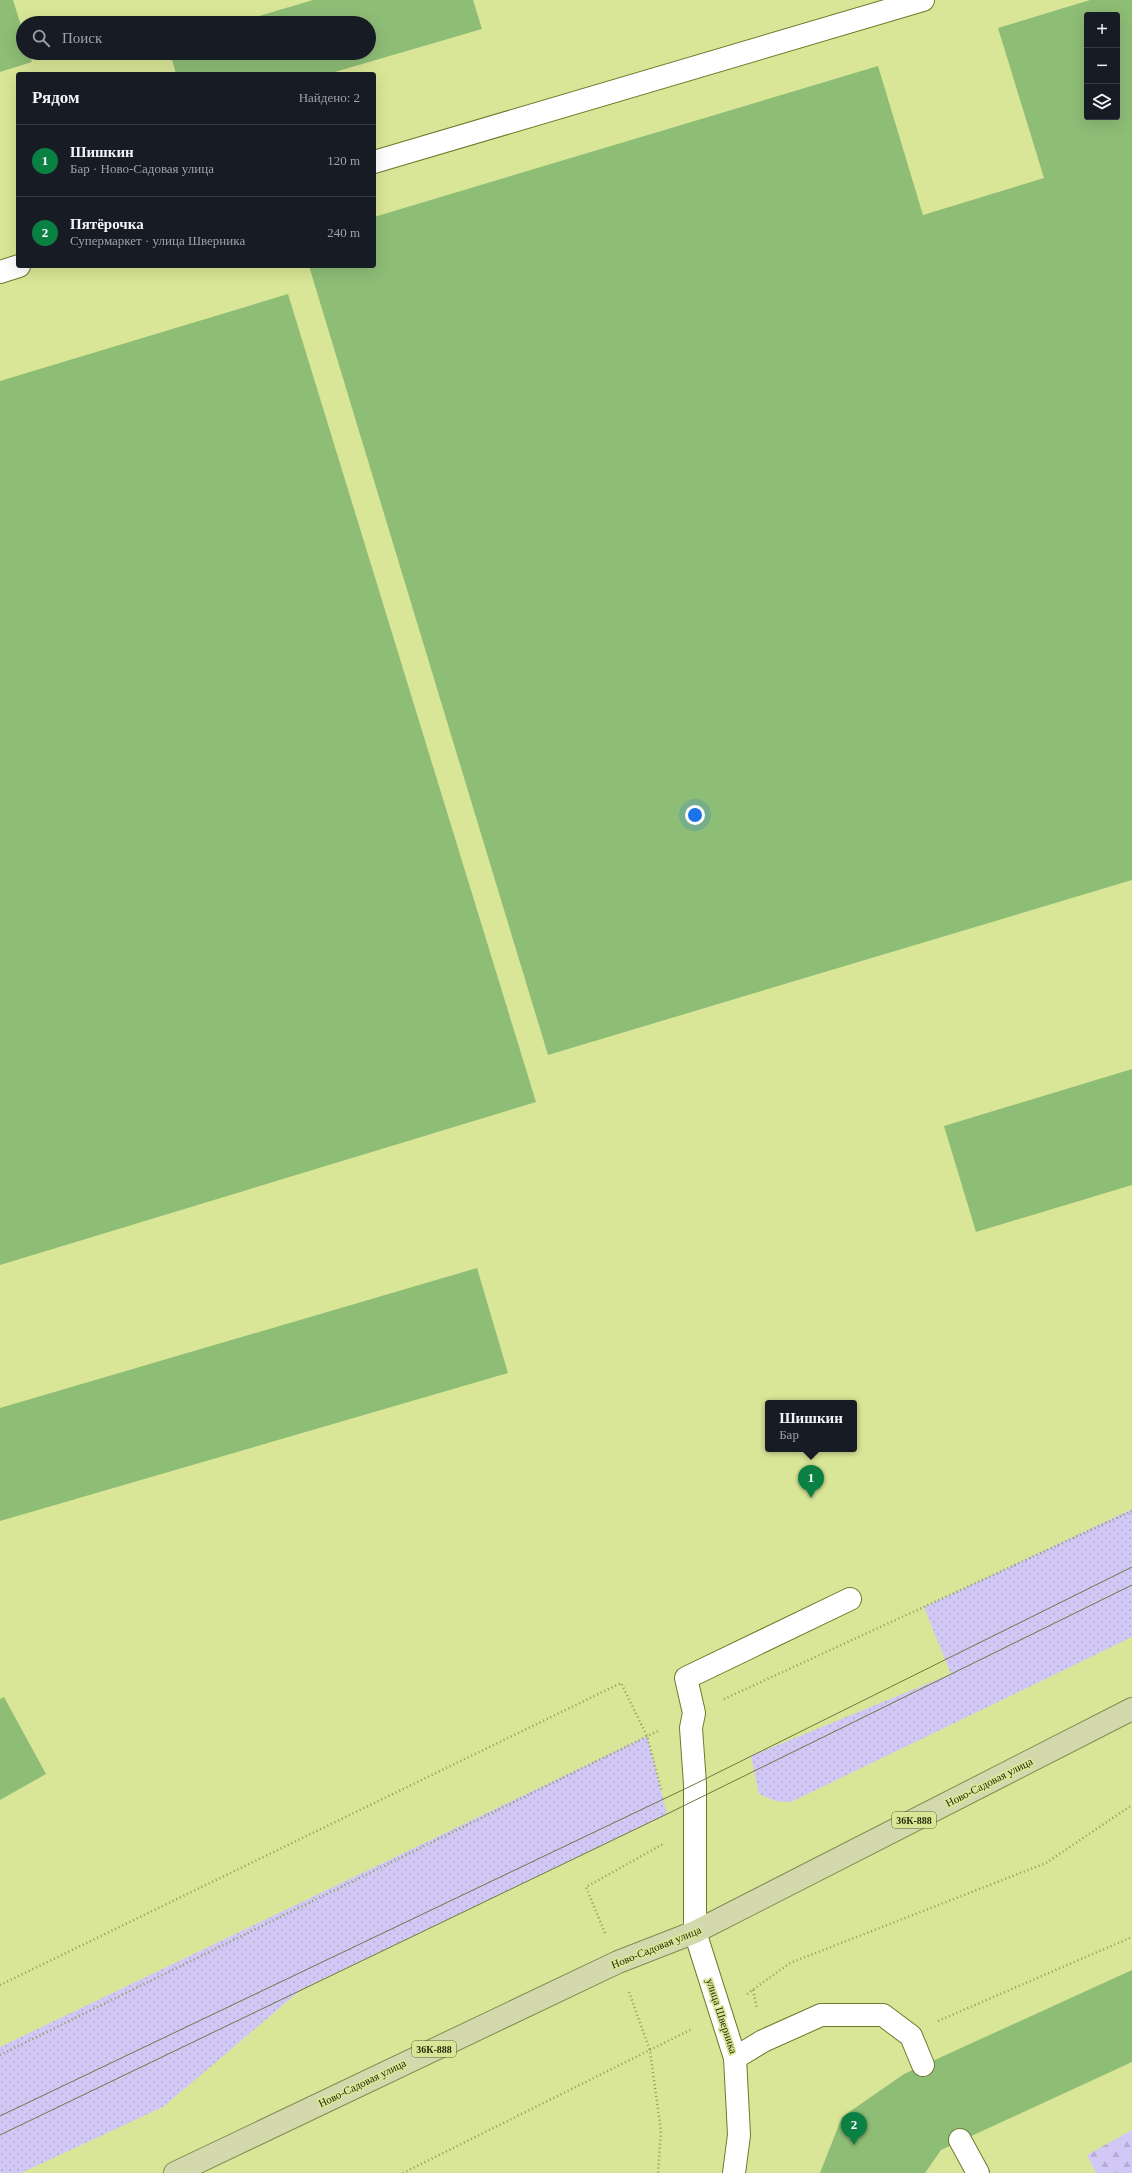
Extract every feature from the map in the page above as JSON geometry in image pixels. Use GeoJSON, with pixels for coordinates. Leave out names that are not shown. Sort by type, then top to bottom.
{"type":"FeatureCollection","features":[{"type":"Feature","properties":{"kind":"main road","name":"Ново-Садовая улица"},"geometry":{"type":"LineString","coordinates":[[175,2173],[618,1962],[695,1932],[1132,1709]]}},
{"type":"Feature","properties":{"kind":"street"},"geometry":{"type":"LineString","coordinates":[[376,161],[923,0]]}},
{"type":"Feature","properties":{"kind":"street"},"geometry":{"type":"LineString","coordinates":[[0,272],[16,267]]}},
{"type":"Feature","properties":{"kind":"street"},"geometry":{"type":"LineString","coordinates":[[694,1713],[686,1678],[850,1598]]}},
{"type":"Feature","properties":{"kind":"street","name":"улица Шверника"},"geometry":{"type":"LineString","coordinates":[[694,1713],[690,1728],[695,1784],[695,1932],[735,2058],[739,2135],[734,2173]]}},
{"type":"Feature","properties":{"kind":"street"},"geometry":{"type":"LineString","coordinates":[[735,2058],[763,2041],[821,2015],[883,2015],[910,2036],[923,2065]]}},
{"type":"Feature","properties":{"kind":"street"},"geometry":{"type":"LineString","coordinates":[[960,2140],[978,2173]]}},
{"type":"Feature","properties":{"kind":"path"},"geometry":{"type":"LineString","coordinates":[[0,2055],[694,1713],[1132,1511]]}},
{"type":"Feature","properties":{"kind":"path"},"geometry":{"type":"LineString","coordinates":[[0,1985],[622,1683],[647,1736],[664,1798]]}},
{"type":"Feature","properties":{"kind":"path"},"geometry":{"type":"LineString","coordinates":[[403,2173],[650,2051],[720,2014],[790,1963],[1046,1864],[1132,1805]]}},
{"type":"Feature","properties":{"kind":"path"},"geometry":{"type":"LineString","coordinates":[[658,2173],[661,2131],[650,2051],[618,1962],[586,1886],[666,1842]]}},
{"type":"Feature","properties":{"kind":"path"},"geometry":{"type":"LineString","coordinates":[[910,2036],[922,2028],[1055,1969],[1132,1937]]}},
{"type":"Feature","properties":{"kind":"green space"},"geometry":{"type":"Polygon","coordinates":[[[1132,1509],[1132,1637],[791,1802],[775,1801],[759,1794],[751,1756],[951,1674],[924,1607],[1132,1509]]]}},
{"type":"Feature","properties":{"kind":"green space"},"geometry":{"type":"Polygon","coordinates":[[[647,1736],[667,1814],[302,1989],[163,2107],[21,2173],[0,2173],[0,2047],[647,1736]]]}},
{"type":"Feature","properties":{"kind":"green space"},"geometry":{"type":"Polygon","coordinates":[[[1132,2130],[1132,2173],[1096,2173],[1087,2155],[1132,2130]]]}},
{"type":"Feature","properties":{"kind":"building"},"geometry":{"type":"Polygon","coordinates":[[[0,0],[13,0],[18,16],[16,16],[16,60],[31,60],[32,62],[0,72],[0,0]]]}},
{"type":"Feature","properties":{"kind":"building"},"geometry":{"type":"Polygon","coordinates":[[[313,0],[473,0],[482,29],[376,60],[376,16],[259,16],[313,0]]]}},
{"type":"Feature","properties":{"kind":"building"},"geometry":{"type":"Polygon","coordinates":[[[1090,0],[1132,0],[1132,880],[548,1055],[310,268],[376,268],[376,216],[878,66],[923,215],[1044,178],[998,28],[1090,0]]]}},
{"type":"Feature","properties":{"kind":"building"},"geometry":{"type":"Polygon","coordinates":[[[172,60],[376,60],[335,72],[175,72],[172,60]]]}},
{"type":"Feature","properties":{"kind":"building"},"geometry":{"type":"Polygon","coordinates":[[[288,294],[536,1102],[0,1265],[0,381],[288,294]]]}},
{"type":"Feature","properties":{"kind":"building"},"geometry":{"type":"Polygon","coordinates":[[[1132,1069],[1132,1185],[976,1232],[944,1126],[1132,1069]]]}},
{"type":"Feature","properties":{"kind":"building"},"geometry":{"type":"Polygon","coordinates":[[[477,1268],[508,1373],[0,1521],[0,1408],[477,1268]]]}},
{"type":"Feature","properties":{"kind":"building"},"geometry":{"type":"Polygon","coordinates":[[[4,1697],[46,1774],[0,1800],[0,1699],[4,1697]]]}},
{"type":"Feature","properties":{"kind":"building"},"geometry":{"type":"Polygon","coordinates":[[[1132,1970],[1132,2062],[941,2150],[925,2173],[820,2173],[842,2117],[904,2074],[1132,1970]]]}},
{"type":"Feature","properties":{"kind":"tram line"},"geometry":{"type":"LineString","coordinates":[[0,2116],[695,1784],[1132,1567]]}},
{"type":"Feature","properties":{"kind":"tram line"},"geometry":{"type":"LineString","coordinates":[[0,2135],[667,1814],[1132,1585]]}},
{"type":"Feature","properties":{"kind":"place","name":"Шишкин"},"geometry":{"type":"Point","coordinates":[811,1498]}},
{"type":"Feature","properties":{"kind":"place","name":"Пятёрочка"},"geometry":{"type":"Point","coordinates":[854,2145]}}]}
